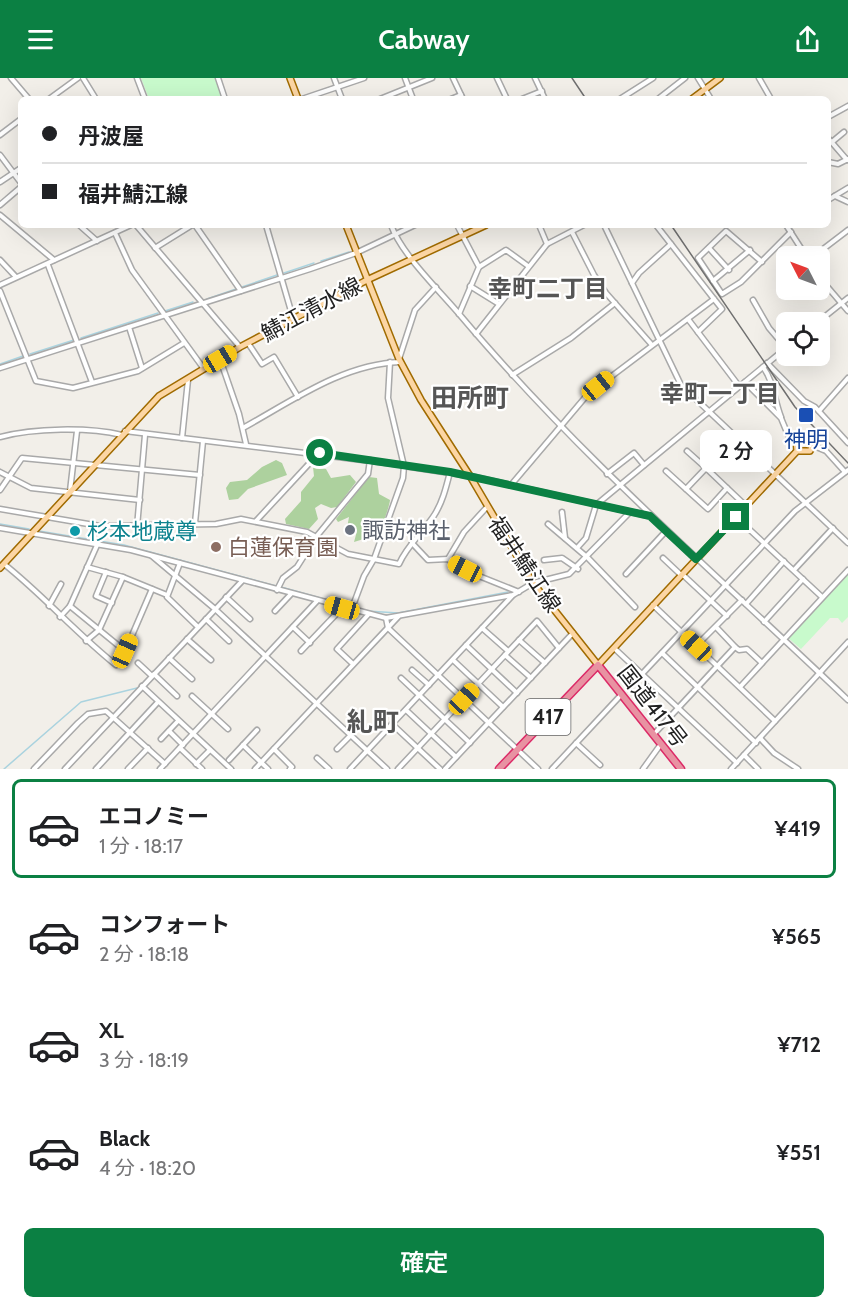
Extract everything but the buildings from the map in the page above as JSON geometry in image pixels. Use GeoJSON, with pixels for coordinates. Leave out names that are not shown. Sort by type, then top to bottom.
{"type":"FeatureCollection","features":[{"type":"Feature","properties":{"kind":"highway","name":"国道417号"},"geometry":{"type":"LineString","coordinates":[[499,769],[598,664],[681,769]]}},
{"type":"Feature","properties":{"kind":"main road"},"geometry":{"type":"LineString","coordinates":[[290,78],[299,96]]}},
{"type":"Feature","properties":{"kind":"main road"},"geometry":{"type":"LineString","coordinates":[[696,96],[720,78]]}},
{"type":"Feature","properties":{"kind":"main road","name":"福井鯖江線"},"geometry":{"type":"LineString","coordinates":[[347,228],[400,360],[421,400],[470,476],[533,583],[598,664]]}},
{"type":"Feature","properties":{"kind":"main road","name":"鯖江清水線"},"geometry":{"type":"LineString","coordinates":[[1,566],[159,396],[293,318],[367,280],[479,228]]}},
{"type":"Feature","properties":{"kind":"main road"},"geometry":{"type":"LineString","coordinates":[[598,664],[797,451],[810,451],[814,446],[806,435],[796,440],[797,451]]}},
{"type":"Feature","properties":{"kind":"street"},"geometry":{"type":"LineString","coordinates":[[11,78],[26,96]]}},
{"type":"Feature","properties":{"kind":"street"},"geometry":{"type":"LineString","coordinates":[[53,96],[78,78]]}},
{"type":"Feature","properties":{"kind":"street"},"geometry":{"type":"LineString","coordinates":[[84,78],[94,96]]}},
{"type":"Feature","properties":{"kind":"street"},"geometry":{"type":"LineString","coordinates":[[136,78],[144,96]]}},
{"type":"Feature","properties":{"kind":"street"},"geometry":{"type":"LineString","coordinates":[[218,78],[224,96]]}},
{"type":"Feature","properties":{"kind":"street"},"geometry":{"type":"LineString","coordinates":[[334,78],[341,96]]}},
{"type":"Feature","properties":{"kind":"street"},"geometry":{"type":"LineString","coordinates":[[310,96],[364,78]]}},
{"type":"Feature","properties":{"kind":"street"},"geometry":{"type":"LineString","coordinates":[[405,78],[412,96]]}},
{"type":"Feature","properties":{"kind":"street"},"geometry":{"type":"LineString","coordinates":[[387,96],[432,78]]}},
{"type":"Feature","properties":{"kind":"street"},"geometry":{"type":"LineString","coordinates":[[453,78],[462,96]]}},
{"type":"Feature","properties":{"kind":"street"},"geometry":{"type":"LineString","coordinates":[[497,78],[506,96]]}},
{"type":"Feature","properties":{"kind":"street"},"geometry":{"type":"LineString","coordinates":[[536,78],[544,96]]}},
{"type":"Feature","properties":{"kind":"street"},"geometry":{"type":"LineString","coordinates":[[625,96],[653,78]]}},
{"type":"Feature","properties":{"kind":"street"},"geometry":{"type":"LineString","coordinates":[[662,96],[685,78]]}},
{"type":"Feature","properties":{"kind":"street"},"geometry":{"type":"LineString","coordinates":[[698,78],[709,96]]}},
{"type":"Feature","properties":{"kind":"street"},"geometry":{"type":"LineString","coordinates":[[759,78],[769,96]]}},
{"type":"Feature","properties":{"kind":"street"},"geometry":{"type":"LineString","coordinates":[[530,96],[542,91]]}},
{"type":"Feature","properties":{"kind":"street"},"geometry":{"type":"LineString","coordinates":[[831,115],[848,106]]}},
{"type":"Feature","properties":{"kind":"street"},"geometry":{"type":"LineString","coordinates":[[0,135],[18,121]]}},
{"type":"Feature","properties":{"kind":"street"},"geometry":{"type":"LineString","coordinates":[[831,162],[838,164],[848,159],[832,142],[844,132]]}},
{"type":"Feature","properties":{"kind":"street"},"geometry":{"type":"LineString","coordinates":[[0,154],[18,180]]}},
{"type":"Feature","properties":{"kind":"street"},"geometry":{"type":"LineString","coordinates":[[0,182],[18,170]]}},
{"type":"Feature","properties":{"kind":"street"},"geometry":{"type":"LineString","coordinates":[[0,205],[18,188]]}},
{"type":"Feature","properties":{"kind":"street"},"geometry":{"type":"LineString","coordinates":[[831,198],[848,188]]}},
{"type":"Feature","properties":{"kind":"street"},"geometry":{"type":"LineString","coordinates":[[835,196],[848,202]]}},
{"type":"Feature","properties":{"kind":"street"},"geometry":{"type":"LineString","coordinates":[[0,215],[54,260]]}},
{"type":"Feature","properties":{"kind":"street"},"geometry":{"type":"LineString","coordinates":[[82,228],[97,241]]}},
{"type":"Feature","properties":{"kind":"street"},"geometry":{"type":"LineString","coordinates":[[0,285],[125,228]]}},
{"type":"Feature","properties":{"kind":"street"},"geometry":{"type":"LineString","coordinates":[[138,228],[240,347]]}},
{"type":"Feature","properties":{"kind":"street"},"geometry":{"type":"LineString","coordinates":[[155,248],[189,228]]}},
{"type":"Feature","properties":{"kind":"street"},"geometry":{"type":"LineString","coordinates":[[196,228],[241,291]]}},
{"type":"Feature","properties":{"kind":"street"},"geometry":{"type":"LineString","coordinates":[[267,228],[293,318]]}},
{"type":"Feature","properties":{"kind":"street"},"geometry":{"type":"LineString","coordinates":[[392,228],[404,249],[476,334],[607,474],[848,700]]}},
{"type":"Feature","properties":{"kind":"street"},"geometry":{"type":"LineString","coordinates":[[0,368],[356,253],[407,228]]}},
{"type":"Feature","properties":{"kind":"street"},"geometry":{"type":"LineString","coordinates":[[458,228],[478,267]]}},
{"type":"Feature","properties":{"kind":"street"},"geometry":{"type":"LineString","coordinates":[[540,228],[547,244]]}},
{"type":"Feature","properties":{"kind":"street"},"geometry":{"type":"LineString","coordinates":[[476,334],[547,244],[579,228]]}},
{"type":"Feature","properties":{"kind":"street"},"geometry":{"type":"LineString","coordinates":[[605,228],[681,385],[848,543]]}},
{"type":"Feature","properties":{"kind":"street"},"geometry":{"type":"LineString","coordinates":[[658,228],[722,309],[698,332]]}},
{"type":"Feature","properties":{"kind":"street"},"geometry":{"type":"LineString","coordinates":[[788,228],[800,246]]}},
{"type":"Feature","properties":{"kind":"street"},"geometry":{"type":"LineString","coordinates":[[762,262],[726,231],[698,258],[722,294],[741,282],[762,262],[793,228]]}},
{"type":"Feature","properties":{"kind":"street"},"geometry":{"type":"LineString","coordinates":[[827,246],[848,230]]}},
{"type":"Feature","properties":{"kind":"street"},"geometry":{"type":"LineString","coordinates":[[572,232],[594,275],[652,345]]}},
{"type":"Feature","properties":{"kind":"street"},"geometry":{"type":"LineString","coordinates":[[115,233],[132,270],[204,369]]}},
{"type":"Feature","properties":{"kind":"street"},"geometry":{"type":"LineString","coordinates":[[632,283],[639,273],[671,244]]}},
{"type":"Feature","properties":{"kind":"street"},"geometry":{"type":"LineString","coordinates":[[709,248],[729,270]]}},
{"type":"Feature","properties":{"kind":"street"},"geometry":{"type":"LineString","coordinates":[[459,314],[478,267],[506,250],[528,266]]}},
{"type":"Feature","properties":{"kind":"street"},"geometry":{"type":"LineString","coordinates":[[713,281],[729,270],[750,250]]}},
{"type":"Feature","properties":{"kind":"street"},"geometry":{"type":"LineString","coordinates":[[0,261],[16,277]]}},
{"type":"Feature","properties":{"kind":"street"},"geometry":{"type":"LineString","coordinates":[[48,265],[92,382]]}},
{"type":"Feature","properties":{"kind":"street"},"geometry":{"type":"LineString","coordinates":[[470,286],[499,304]]}},
{"type":"Feature","properties":{"kind":"street"},"geometry":{"type":"LineString","coordinates":[[243,428],[341,375],[400,360],[415,310],[436,287]]}},
{"type":"Feature","properties":{"kind":"street"},"geometry":{"type":"LineString","coordinates":[[830,290],[848,311]]}},
{"type":"Feature","properties":{"kind":"street"},"geometry":{"type":"LineString","coordinates":[[0,291],[36,381],[70,389],[142,368],[184,344]]}},
{"type":"Feature","properties":{"kind":"street"},"geometry":{"type":"LineString","coordinates":[[830,312],[848,297]]}},
{"type":"Feature","properties":{"kind":"street"},"geometry":{"type":"LineString","coordinates":[[511,485],[588,394],[714,299]]}},
{"type":"Feature","properties":{"kind":"street"},"geometry":{"type":"LineString","coordinates":[[753,300],[776,336]]}},
{"type":"Feature","properties":{"kind":"street"},"geometry":{"type":"LineString","coordinates":[[512,375],[571,338],[615,303]]}},
{"type":"Feature","properties":{"kind":"street"},"geometry":{"type":"LineString","coordinates":[[688,319],[739,386]]}},
{"type":"Feature","properties":{"kind":"street"},"geometry":{"type":"LineString","coordinates":[[129,327],[142,368]]}},
{"type":"Feature","properties":{"kind":"street"},"geometry":{"type":"LineString","coordinates":[[248,343],[262,364],[274,357],[298,397]]}},
{"type":"Feature","properties":{"kind":"street"},"geometry":{"type":"LineString","coordinates":[[577,548],[586,538],[596,505],[776,356]]}},
{"type":"Feature","properties":{"kind":"street"},"geometry":{"type":"LineString","coordinates":[[220,359],[243,428],[246,444]]}},
{"type":"Feature","properties":{"kind":"street"},"geometry":{"type":"LineString","coordinates":[[352,608],[374,559],[387,518],[402,484],[404,466],[388,398],[390,362]]}},
{"type":"Feature","properties":{"kind":"street"},"geometry":{"type":"LineString","coordinates":[[765,365],[804,401],[819,411],[848,443]]}},
{"type":"Feature","properties":{"kind":"street"},"geometry":{"type":"LineString","coordinates":[[765,365],[774,382],[773,394],[788,435],[796,440]]}},
{"type":"Feature","properties":{"kind":"street"},"geometry":{"type":"LineString","coordinates":[[819,411],[848,378]]}},
{"type":"Feature","properties":{"kind":"street"},"geometry":{"type":"LineString","coordinates":[[182,438],[188,380]]}},
{"type":"Feature","properties":{"kind":"street"},"geometry":{"type":"LineString","coordinates":[[744,382],[781,418]]}},
{"type":"Feature","properties":{"kind":"street"},"geometry":{"type":"LineString","coordinates":[[70,492],[77,431]]}},
{"type":"Feature","properties":{"kind":"street"},"geometry":{"type":"LineString","coordinates":[[0,436],[15,433],[104,431],[320,453],[450,472],[650,516]]}},
{"type":"Feature","properties":{"kind":"street"},"geometry":{"type":"LineString","coordinates":[[137,528],[145,435]]}},
{"type":"Feature","properties":{"kind":"street"},"geometry":{"type":"LineString","coordinates":[[195,523],[203,441]]}},
{"type":"Feature","properties":{"kind":"street"},"geometry":{"type":"LineString","coordinates":[[642,674],[806,502],[847,472],[826,451],[814,446]]}},
{"type":"Feature","properties":{"kind":"street"},"geometry":{"type":"LineString","coordinates":[[687,451],[693,460],[706,468],[746,506]]}},
{"type":"Feature","properties":{"kind":"street"},"geometry":{"type":"LineString","coordinates":[[256,521],[320,453]]}},
{"type":"Feature","properties":{"kind":"street"},"geometry":{"type":"LineString","coordinates":[[607,474],[634,453],[645,465]]}},
{"type":"Feature","properties":{"kind":"street"},"geometry":{"type":"LineString","coordinates":[[0,490],[22,458],[200,475]]}},
{"type":"Feature","properties":{"kind":"street"},"geometry":{"type":"LineString","coordinates":[[278,588],[283,578],[297,567],[316,537],[368,474],[370,460]]}},
{"type":"Feature","properties":{"kind":"street"},"geometry":{"type":"LineString","coordinates":[[687,489],[706,468]]}},
{"type":"Feature","properties":{"kind":"street"},"geometry":{"type":"LineString","coordinates":[[666,471],[708,509],[727,488]]}},
{"type":"Feature","properties":{"kind":"street"},"geometry":{"type":"LineString","coordinates":[[0,472],[31,488],[140,500]]}},
{"type":"Feature","properties":{"kind":"street"},"geometry":{"type":"LineString","coordinates":[[0,509],[93,526],[137,528],[232,522],[241,519],[256,521],[307,532],[348,554],[399,564],[438,509],[450,472]]}},
{"type":"Feature","properties":{"kind":"street"},"geometry":{"type":"LineString","coordinates":[[448,559],[464,532],[487,507]]}},
{"type":"Feature","properties":{"kind":"street"},"geometry":{"type":"LineString","coordinates":[[562,512],[565,539]]}},
{"type":"Feature","properties":{"kind":"street"},"geometry":{"type":"LineString","coordinates":[[0,528],[98,543],[151,555],[386,618],[513,595],[533,583],[563,577],[578,568],[630,512]]}},
{"type":"Feature","properties":{"kind":"street"},"geometry":{"type":"LineString","coordinates":[[736,517],[822,597]]}},
{"type":"Feature","properties":{"kind":"street"},"geometry":{"type":"LineString","coordinates":[[548,524],[588,558],[635,607]]}},
{"type":"Feature","properties":{"kind":"street"},"geometry":{"type":"LineString","coordinates":[[794,570],[833,528]]}},
{"type":"Feature","properties":{"kind":"street"},"geometry":{"type":"LineString","coordinates":[[626,574],[666,531]]}},
{"type":"Feature","properties":{"kind":"street"},"geometry":{"type":"LineString","coordinates":[[60,617],[70,606],[98,543]]}},
{"type":"Feature","properties":{"kind":"street"},"geometry":{"type":"LineString","coordinates":[[412,543],[428,560],[448,559],[479,576],[519,592]]}},
{"type":"Feature","properties":{"kind":"street"},"geometry":{"type":"LineString","coordinates":[[151,555],[215,609],[384,768]]}},
{"type":"Feature","properties":{"kind":"street"},"geometry":{"type":"LineString","coordinates":[[544,560],[562,558],[578,568]]}},
{"type":"Feature","properties":{"kind":"street"},"geometry":{"type":"LineString","coordinates":[[663,558],[727,616]]}},
{"type":"Feature","properties":{"kind":"street"},"geometry":{"type":"LineString","coordinates":[[746,604],[784,561]]}},
{"type":"Feature","properties":{"kind":"street"},"geometry":{"type":"LineString","coordinates":[[167,596],[180,563]]}},
{"type":"Feature","properties":{"kind":"street"},"geometry":{"type":"LineString","coordinates":[[1,566],[86,641],[116,664],[125,651],[153,589]]}},
{"type":"Feature","properties":{"kind":"street"},"geometry":{"type":"LineString","coordinates":[[87,567],[123,576],[167,596],[198,627]]}},
{"type":"Feature","properties":{"kind":"street"},"geometry":{"type":"LineString","coordinates":[[740,687],[848,570]]}},
{"type":"Feature","properties":{"kind":"street"},"geometry":{"type":"LineString","coordinates":[[106,572],[96,596],[111,603]]}},
{"type":"Feature","properties":{"kind":"street"},"geometry":{"type":"LineString","coordinates":[[86,641],[99,630],[123,576]]}},
{"type":"Feature","properties":{"kind":"street"},"geometry":{"type":"LineString","coordinates":[[764,622],[803,579]]}},
{"type":"Feature","properties":{"kind":"street"},"geometry":{"type":"LineString","coordinates":[[65,769],[242,580]]}},
{"type":"Feature","properties":{"kind":"street"},"geometry":{"type":"LineString","coordinates":[[49,606],[61,584]]}},
{"type":"Feature","properties":{"kind":"street"},"geometry":{"type":"LineString","coordinates":[[275,611],[291,594]]}},
{"type":"Feature","properties":{"kind":"street"},"geometry":{"type":"LineString","coordinates":[[350,769],[513,595]]}},
{"type":"Feature","properties":{"kind":"street"},"geometry":{"type":"LineString","coordinates":[[226,597],[250,619]]}},
{"type":"Feature","properties":{"kind":"street"},"geometry":{"type":"LineString","coordinates":[[696,646],[742,600]]}},
{"type":"Feature","properties":{"kind":"street"},"geometry":{"type":"LineString","coordinates":[[160,769],[317,601]]}},
{"type":"Feature","properties":{"kind":"street"},"geometry":{"type":"LineString","coordinates":[[653,605],[775,721]]}},
{"type":"Feature","properties":{"kind":"street"},"geometry":{"type":"LineString","coordinates":[[70,606],[125,651]]}},
{"type":"Feature","properties":{"kind":"street"},"geometry":{"type":"LineString","coordinates":[[301,651],[342,608]]}},
{"type":"Feature","properties":{"kind":"street"},"geometry":{"type":"LineString","coordinates":[[353,664],[337,649],[368,615]]}},
{"type":"Feature","properties":{"kind":"street"},"geometry":{"type":"LineString","coordinates":[[255,769],[398,617]]}},
{"type":"Feature","properties":{"kind":"street"},"geometry":{"type":"LineString","coordinates":[[386,618],[388,628],[538,769]]}},
{"type":"Feature","properties":{"kind":"street"},"geometry":{"type":"LineString","coordinates":[[206,619],[229,641]]}},
{"type":"Feature","properties":{"kind":"street"},"geometry":{"type":"LineString","coordinates":[[398,769],[537,621],[559,648]]}},
{"type":"Feature","properties":{"kind":"street"},"geometry":{"type":"LineString","coordinates":[[293,627],[310,643]]}},
{"type":"Feature","properties":{"kind":"street"},"geometry":{"type":"LineString","coordinates":[[716,627],[740,650],[747,649],[762,663]]}},
{"type":"Feature","properties":{"kind":"street"},"geometry":{"type":"LineString","coordinates":[[482,628],[531,678]]}},
{"type":"Feature","properties":{"kind":"street"},"geometry":{"type":"LineString","coordinates":[[445,769],[573,633]]}},
{"type":"Feature","properties":{"kind":"street"},"geometry":{"type":"LineString","coordinates":[[187,639],[211,660]]}},
{"type":"Feature","properties":{"kind":"street"},"geometry":{"type":"LineString","coordinates":[[519,640],[545,663]]}},
{"type":"Feature","properties":{"kind":"street"},"geometry":{"type":"LineString","coordinates":[[731,769],[848,642]]}},
{"type":"Feature","properties":{"kind":"street"},"geometry":{"type":"LineString","coordinates":[[466,645],[517,693]]}},
{"type":"Feature","properties":{"kind":"street"},"geometry":{"type":"LineString","coordinates":[[653,735],[735,646]]}},
{"type":"Feature","properties":{"kind":"street"},"geometry":{"type":"LineString","coordinates":[[613,648],[736,763]]}},
{"type":"Feature","properties":{"kind":"street"},"geometry":{"type":"LineString","coordinates":[[662,653],[756,742]]}},
{"type":"Feature","properties":{"kind":"street"},"geometry":{"type":"LineString","coordinates":[[169,658],[192,679]]}},
{"type":"Feature","properties":{"kind":"street"},"geometry":{"type":"LineString","coordinates":[[453,660],[503,707]]}},
{"type":"Feature","properties":{"kind":"street"},"geometry":{"type":"LineString","coordinates":[[138,663],[177,696]]}},
{"type":"Feature","properties":{"kind":"street"},"geometry":{"type":"LineString","coordinates":[[412,670],[429,685]]}},
{"type":"Feature","properties":{"kind":"street"},"geometry":{"type":"LineString","coordinates":[[400,678],[470,743]]}},
{"type":"Feature","properties":{"kind":"street"},"geometry":{"type":"LineString","coordinates":[[142,686],[231,769]]}},
{"type":"Feature","properties":{"kind":"street"},"geometry":{"type":"LineString","coordinates":[[552,769],[622,694]]}},
{"type":"Feature","properties":{"kind":"street"},"geometry":{"type":"LineString","coordinates":[[192,696],[228,729]]}},
{"type":"Feature","properties":{"kind":"street"},"geometry":{"type":"LineString","coordinates":[[96,769],[158,702]]}},
{"type":"Feature","properties":{"kind":"street"},"geometry":{"type":"LineString","coordinates":[[406,710],[456,757]]}},
{"type":"Feature","properties":{"kind":"street"},"geometry":{"type":"LineString","coordinates":[[34,769],[88,714],[106,711],[165,764]]}},
{"type":"Feature","properties":{"kind":"street"},"geometry":{"type":"LineString","coordinates":[[161,739],[178,721]]}},
{"type":"Feature","properties":{"kind":"street"},"geometry":{"type":"LineString","coordinates":[[392,724],[440,769]]}},
{"type":"Feature","properties":{"kind":"street"},"geometry":{"type":"LineString","coordinates":[[229,760],[257,730]]}},
{"type":"Feature","properties":{"kind":"street"},"geometry":{"type":"LineString","coordinates":[[169,731],[202,769]]}},
{"type":"Feature","properties":{"kind":"street"},"geometry":{"type":"LineString","coordinates":[[338,749],[351,735]]}},
{"type":"Feature","properties":{"kind":"street"},"geometry":{"type":"LineString","coordinates":[[760,738],[774,753],[798,769]]}},
{"type":"Feature","properties":{"kind":"street"},"geometry":{"type":"LineString","coordinates":[[576,743],[600,765]]}},
{"type":"Feature","properties":{"kind":"street"},"geometry":{"type":"LineString","coordinates":[[643,769],[661,744]]}},
{"type":"Feature","properties":{"kind":"street"},"geometry":{"type":"LineString","coordinates":[[243,745],[268,769]]}},
{"type":"Feature","properties":{"kind":"street"},"geometry":{"type":"LineString","coordinates":[[128,769],[148,748]]}},
{"type":"Feature","properties":{"kind":"street"},"geometry":{"type":"LineString","coordinates":[[274,749],[292,767],[290,769]]}},
{"type":"Feature","properties":{"kind":"street"},"geometry":{"type":"LineString","coordinates":[[196,764],[210,750]]}},
{"type":"Feature","properties":{"kind":"street"},"geometry":{"type":"LineString","coordinates":[[744,755],[758,769]]}},
{"type":"Feature","properties":{"kind":"street"},"geometry":{"type":"LineString","coordinates":[[317,758],[329,769]]}},
{"type":"Feature","properties":{"kind":"green space"},"geometry":{"type":"Polygon","coordinates":[[[141,78],[215,78],[221,96],[148,96],[141,78]]]}},
{"type":"Feature","properties":{"kind":"green space"},"geometry":{"type":"Polygon","coordinates":[[[276,460],[282,463],[287,475],[248,489],[238,499],[229,500],[226,488],[230,482],[247,480],[262,467],[276,460]]]}},
{"type":"Feature","properties":{"kind":"green space"},"geometry":{"type":"Polygon","coordinates":[[[313,467],[326,469],[331,478],[350,475],[356,482],[337,507],[331,508],[321,504],[315,508],[318,519],[309,529],[286,524],[285,519],[301,501],[301,492],[314,476],[313,467]]]}},
{"type":"Feature","properties":{"kind":"green space"},"geometry":{"type":"Polygon","coordinates":[[[369,477],[377,478],[379,494],[390,500],[390,503],[377,539],[370,537],[354,542],[357,531],[354,525],[347,528],[349,517],[338,522],[336,519],[369,477]]]}},
{"type":"Feature","properties":{"kind":"green space"},"geometry":{"type":"Polygon","coordinates":[[[848,572],[848,617],[842,623],[838,618],[830,618],[801,649],[787,637],[848,572]]]}},
{"type":"Feature","properties":{"kind":"waterway"},"geometry":{"type":"LineString","coordinates":[[321,261],[349,252]]}},
{"type":"Feature","properties":{"kind":"waterway"},"geometry":{"type":"LineString","coordinates":[[284,273],[314,263]]}},
{"type":"Feature","properties":{"kind":"waterway"},"geometry":{"type":"LineString","coordinates":[[242,287],[277,275]]}},
{"type":"Feature","properties":{"kind":"waterway"},"geometry":{"type":"LineString","coordinates":[[207,299],[236,289]]}},
{"type":"Feature","properties":{"kind":"waterway"},"geometry":{"type":"LineString","coordinates":[[165,311],[193,302]]}},
{"type":"Feature","properties":{"kind":"waterway"},"geometry":{"type":"LineString","coordinates":[[81,338],[158,313]]}},
{"type":"Feature","properties":{"kind":"waterway"},"geometry":{"type":"LineString","coordinates":[[30,354],[74,340]]}},
{"type":"Feature","properties":{"kind":"waterway"},"geometry":{"type":"LineString","coordinates":[[0,364],[23,356]]}},
{"type":"Feature","properties":{"kind":"waterway"},"geometry":{"type":"LineString","coordinates":[[0,524],[29,529]]}},
{"type":"Feature","properties":{"kind":"waterway"},"geometry":{"type":"LineString","coordinates":[[39,531],[124,545],[276,586]]}},
{"type":"Feature","properties":{"kind":"waterway"},"geometry":{"type":"LineString","coordinates":[[281,587],[342,604]]}},
{"type":"Feature","properties":{"kind":"waterway"},"geometry":{"type":"LineString","coordinates":[[367,611],[398,613],[508,592]]}},
{"type":"Feature","properties":{"kind":"waterway"},"geometry":{"type":"LineString","coordinates":[[4,769],[81,702],[137,688]]}},
{"type":"Feature","properties":{"kind":"waterway"},"geometry":{"type":"LineString","coordinates":[[147,688],[193,731]]}},
{"type":"Feature","properties":{"kind":"waterway"},"geometry":{"type":"LineString","coordinates":[[197,734],[234,769]]}},
{"type":"Feature","properties":{"kind":"tram line"},"geometry":{"type":"LineString","coordinates":[[572,78],[584,96]]}},
{"type":"Feature","properties":{"kind":"tram line"},"geometry":{"type":"LineString","coordinates":[[673,228],[795,407],[848,463]]}},
{"type":"Feature","properties":{"kind":"place","name":"神明"},"geometry":{"type":"Point","coordinates":[806,415]}},
{"type":"Feature","properties":{"kind":"place","name":"諏訪神社"},"geometry":{"type":"Point","coordinates":[350,530]}},
{"type":"Feature","properties":{"kind":"place","name":"杉本地蔵尊"},"geometry":{"type":"Point","coordinates":[75,531]}},
{"type":"Feature","properties":{"kind":"place","name":"白蓮保育園"},"geometry":{"type":"Point","coordinates":[216,547]}},
{"type":"Feature","properties":{"kind":"district","name":"幸町二丁目"},"geometry":{"type":"Point","coordinates":[548,289]}},
{"type":"Feature","properties":{"kind":"district","name":"幸町一丁目"},"geometry":{"type":"Point","coordinates":[720,394]}},
{"type":"Feature","properties":{"kind":"district","name":"田所町"},"geometry":{"type":"Point","coordinates":[470,398]}},
{"type":"Feature","properties":{"kind":"district","name":"糺町"},"geometry":{"type":"Point","coordinates":[373,722]}},
{"type":"Feature","properties":{"kind":"route"},"geometry":{"type":"LineString","coordinates":[[320,453],[450,472],[650,516],[696,559],[736,517]]}}]}
